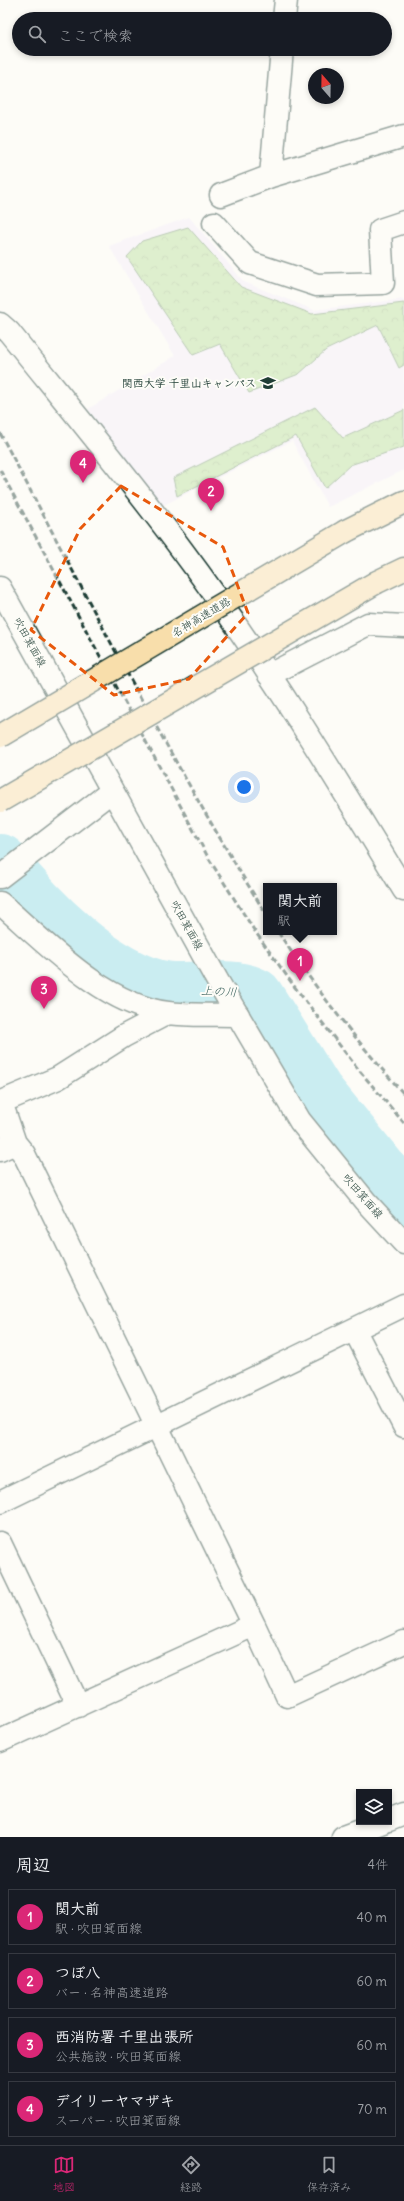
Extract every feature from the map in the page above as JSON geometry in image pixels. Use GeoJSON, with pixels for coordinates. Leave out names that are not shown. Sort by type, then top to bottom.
{"type":"FeatureCollection","features":[{"type":"Feature","properties":{"kind":"highway","name":"名神高速道路"},"geometry":{"type":"LineString","coordinates":[[0,736],[346,531],[404,502]]}},
{"type":"Feature","properties":{"kind":"highway"},"geometry":{"type":"LineString","coordinates":[[0,801],[377,582],[404,569]]}},
{"type":"Feature","properties":{"kind":"street"},"geometry":{"type":"LineString","coordinates":[[285,12],[286,0]]}},
{"type":"Feature","properties":{"kind":"street"},"geometry":{"type":"LineString","coordinates":[[271,176],[281,56]]}},
{"type":"Feature","properties":{"kind":"street"},"geometry":{"type":"LineString","coordinates":[[221,195],[271,176],[404,136]]}},
{"type":"Feature","properties":{"kind":"street"},"geometry":{"type":"LineString","coordinates":[[214,223],[250,263],[317,285],[383,283],[380,230],[404,222]]}},
{"type":"Feature","properties":{"kind":"street"},"geometry":{"type":"LineString","coordinates":[[0,324],[19,344],[183,551],[269,676],[345,793],[404,890]]}},
{"type":"Feature","properties":{"kind":"street","name":"吹田箕面線"},"geometry":{"type":"LineString","coordinates":[[0,588],[217,980],[300,1122],[365,1201],[404,1243]]}},
{"type":"Feature","properties":{"kind":"street"},"geometry":{"type":"LineString","coordinates":[[269,676],[368,624],[404,626]]}},
{"type":"Feature","properties":{"kind":"street"},"geometry":{"type":"LineString","coordinates":[[0,877],[112,791]]}},
{"type":"Feature","properties":{"kind":"street"},"geometry":{"type":"LineString","coordinates":[[0,903],[63,958],[110,992],[140,1007],[168,1013],[235,1010]]}},
{"type":"Feature","properties":{"kind":"street"},"geometry":{"type":"LineString","coordinates":[[168,1013],[124,1036],[58,1078],[1,1102],[7,1146],[24,1154],[254,1625],[287,1696],[404,1642]]}},
{"type":"Feature","properties":{"kind":"street"},"geometry":{"type":"LineString","coordinates":[[0,1502],[355,1331],[404,1305]]}},
{"type":"Feature","properties":{"kind":"street"},"geometry":{"type":"LineString","coordinates":[[355,1331],[404,1426]]}},
{"type":"Feature","properties":{"kind":"street"},"geometry":{"type":"LineString","coordinates":[[0,1543],[78,1706]]}},
{"type":"Feature","properties":{"kind":"street"},"geometry":{"type":"LineString","coordinates":[[0,1742],[254,1625]]}},
{"type":"Feature","properties":{"kind":"street"},"geometry":{"type":"LineString","coordinates":[[392,1819],[404,1814]]}},
{"type":"Feature","properties":{"kind":"street"},"geometry":{"type":"LineString","coordinates":[[344,1837],[375,1825]]}},
{"type":"Feature","properties":{"kind":"highlighted area"},"geometry":{"type":"Polygon","coordinates":[[[121,486],[223,547],[248,613],[189,679],[114,695],[31,630],[80,529],[121,486]]]}},
{"type":"Feature","properties":{"kind":"shaded area","name":"関西大学 千里山キャンパス"},"geometry":{"type":"Polygon","coordinates":[[[189,217],[244,282],[314,310],[404,299],[404,470],[328,507],[292,441],[160,507],[88,409],[175,356],[109,246],[189,217]]]}},
{"type":"Feature","properties":{"kind":"green space"},"geometry":{"type":"Polygon","coordinates":[[[188,227],[241,287],[312,314],[404,303],[404,365],[399,368],[378,325],[326,350],[299,374],[249,393],[220,344],[193,355],[127,257],[142,241],[188,227]]]}},
{"type":"Feature","properties":{"kind":"green space"},"geometry":{"type":"Polygon","coordinates":[[[315,407],[343,438],[404,410],[404,447],[350,465],[325,488],[296,436],[177,496],[173,478],[315,407]]]}},
{"type":"Feature","properties":{"kind":"waterway","name":"上の川"},"geometry":{"type":"LineString","coordinates":[[0,863],[15,882],[52,921],[96,958],[119,973],[142,984],[165,990],[224,990],[246,993],[255,997],[315,1093],[404,1202]]}},
{"type":"Feature","properties":{"kind":"railway"},"geometry":{"type":"LineString","coordinates":[[0,433],[96,616],[162,736],[230,855],[263,909]]}},
{"type":"Feature","properties":{"kind":"railway"},"geometry":{"type":"LineString","coordinates":[[0,470],[209,859],[254,930],[294,986],[358,1069],[404,1123]]}},
{"type":"Feature","properties":{"kind":"railway"},"geometry":{"type":"LineString","coordinates":[[280,935],[338,1015],[404,1094]]}},
{"type":"Feature","properties":{"kind":"place","name":"関西大学 千里山キャンパス"},"geometry":{"type":"Point","coordinates":[268,383]}},
{"type":"Feature","properties":{"kind":"place","name":"デイリーヤマザキ"},"geometry":{"type":"Point","coordinates":[83,483]}},
{"type":"Feature","properties":{"kind":"place","name":"つぼ八"},"geometry":{"type":"Point","coordinates":[211,511]}},
{"type":"Feature","properties":{"kind":"place","name":"関大前"},"geometry":{"type":"Point","coordinates":[300,981]}},
{"type":"Feature","properties":{"kind":"place","name":"西消防署 千里出張所"},"geometry":{"type":"Point","coordinates":[44,1009]}}]}
